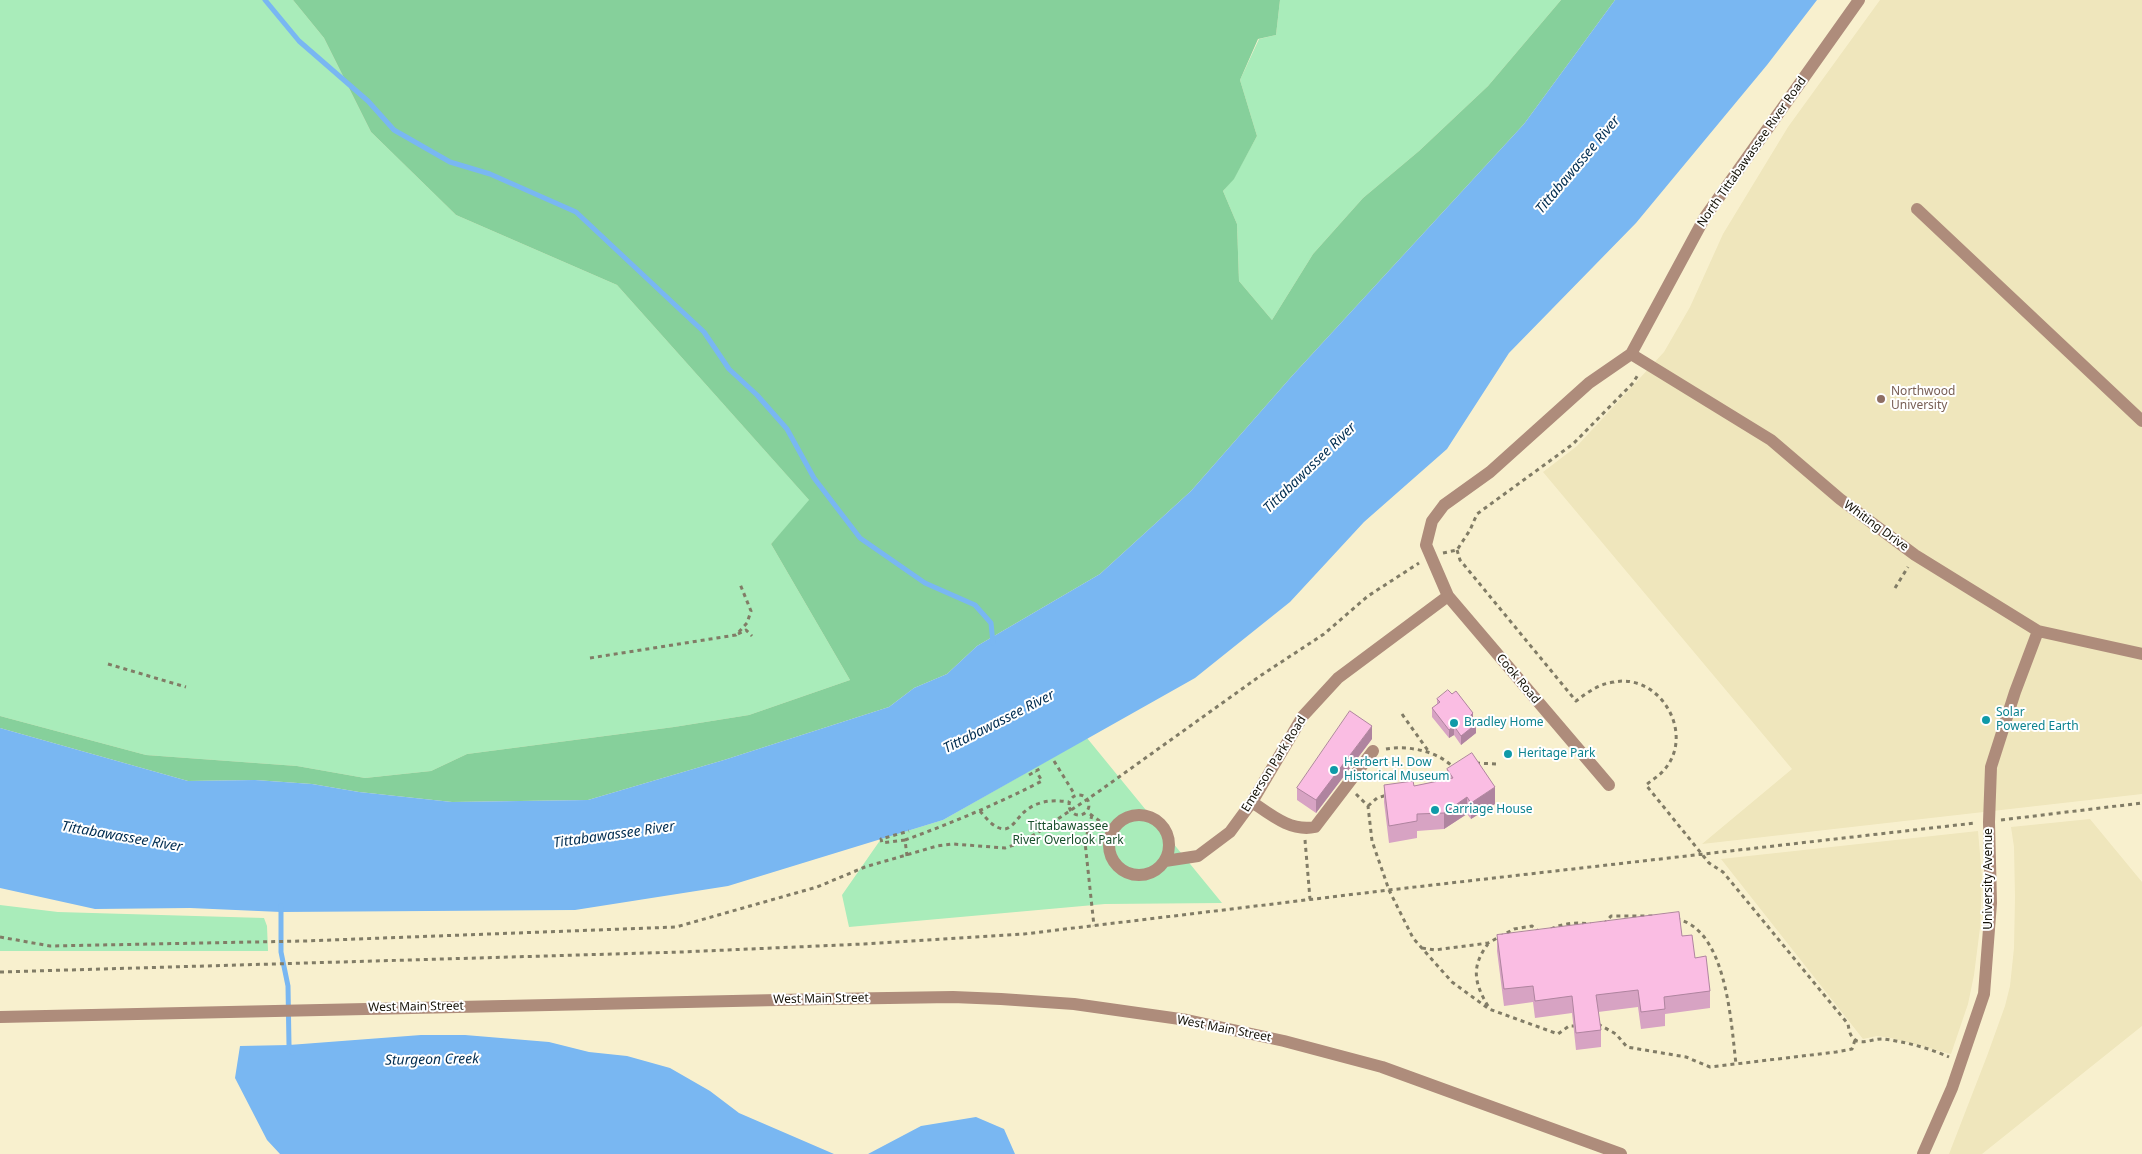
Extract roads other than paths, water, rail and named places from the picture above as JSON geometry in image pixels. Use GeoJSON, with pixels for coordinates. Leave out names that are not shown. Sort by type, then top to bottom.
{"type":"FeatureCollection","features":[{"type":"Feature","properties":{"kind":"street","name":"North Tittabawassee River Road"},"geometry":{"type":"LineString","coordinates":[[1448,596],[1429,556],[1426,545],[1432,521],[1444,504],[1490,472],[1589,383],[1631,354],[1705,216],[1859,0]]}},
{"type":"Feature","properties":{"kind":"street"},"geometry":{"type":"LineString","coordinates":[[1917,209],[2142,422]]}},
{"type":"Feature","properties":{"kind":"street","name":"Whiting Drive"},"geometry":{"type":"LineString","coordinates":[[1631,354],[1644,364],[1771,440],[1840,499],[1915,555],[2038,631],[2142,654]]}},
{"type":"Feature","properties":{"kind":"street","name":"Cook Road"},"geometry":{"type":"LineString","coordinates":[[1448,596],[1609,785]]}},
{"type":"Feature","properties":{"kind":"street","name":"Emerson Park Road"},"geometry":{"type":"LineString","coordinates":[[1165,861],[1169,852],[1170,842],[1162,824],[1154,818],[1145,814],[1135,814],[1121,820],[1112,830],[1109,838],[1110,855],[1114,862],[1127,873],[1144,875],[1159,868],[1165,861],[1198,856],[1230,832],[1252,802],[1303,716],[1338,678],[1448,596]]}},
{"type":"Feature","properties":{"kind":"street","name":"University Avenue"},"geometry":{"type":"LineString","coordinates":[[1923,1154],[1952,1088],[1984,994],[1991,903],[1989,822],[1991,767],[2015,692],[2038,631]]}},
{"type":"Feature","properties":{"kind":"street"},"geometry":{"type":"LineString","coordinates":[[1252,802],[1282,822],[1304,829],[1315,827],[1373,751]]}},
{"type":"Feature","properties":{"kind":"street","name":"West Main Street"},"geometry":{"type":"LineString","coordinates":[[0,1017],[301,1009],[954,997],[1074,1004],[1187,1020],[1284,1041],[1382,1067],[1621,1154]]}},
{"type":"Feature","properties":{"kind":"water","name":"Tittabawassee River"},"geometry":{"type":"Polygon","coordinates":[[[1615,0],[1817,0],[1767,65],[1636,223],[1509,353],[1447,449],[1364,522],[1290,602],[1195,678],[943,820],[728,886],[575,910],[281,912],[190,908],[95,909],[0,888],[0,728],[188,781],[255,780],[312,784],[359,792],[452,802],[588,800],[724,760],[889,707],[914,688],[947,674],[977,646],[1100,574],[1191,491],[1292,376],[1524,124],[1615,0]]]}},
{"type":"Feature","properties":{"kind":"water"},"geometry":{"type":"Polygon","coordinates":[[[421,1035],[465,1035],[549,1042],[589,1052],[627,1056],[670,1068],[710,1091],[739,1113],[834,1154],[280,1154],[267,1140],[235,1078],[240,1046],[289,1045],[421,1035]]]}},
{"type":"Feature","properties":{"kind":"water"},"geometry":{"type":"Polygon","coordinates":[[[976,1117],[1004,1129],[1015,1154],[868,1154],[921,1126],[976,1117]]]}},
{"type":"Feature","properties":{"kind":"waterway"},"geometry":{"type":"LineString","coordinates":[[265,0],[299,41],[368,101],[394,130],[450,162],[490,174],[576,212],[704,332],[729,369],[757,395],[787,429],[814,478],[860,538],[925,583],[975,605],[991,623],[993,643]]}},
{"type":"Feature","properties":{"kind":"waterway","name":"Sturgeon Creek"},"geometry":{"type":"LineString","coordinates":[[281,906],[281,952],[288,986],[289,1045],[292,1052]]}},
{"type":"Feature","properties":{"kind":"place","name":"Northwood University"},"geometry":{"type":"Point","coordinates":[1881,399]}},
{"type":"Feature","properties":{"kind":"place","name":"Solar Powered Earth"},"geometry":{"type":"Point","coordinates":[1986,720]}},
{"type":"Feature","properties":{"kind":"place","name":"Bradley Home"},"geometry":{"type":"Point","coordinates":[1454,723]}},
{"type":"Feature","properties":{"kind":"place","name":"Heritage Park"},"geometry":{"type":"Point","coordinates":[1508,754]}},
{"type":"Feature","properties":{"kind":"place","name":"Herbert H. Dow Historical Museum"},"geometry":{"type":"Point","coordinates":[1334,770]}},
{"type":"Feature","properties":{"kind":"place","name":"Carriage House"},"geometry":{"type":"Point","coordinates":[1435,810]}},
{"type":"Feature","properties":{"kind":"park label","name":"Tittabawassee River Overlook Park"},"geometry":{"type":"Point","coordinates":[1068,834]}}]}
